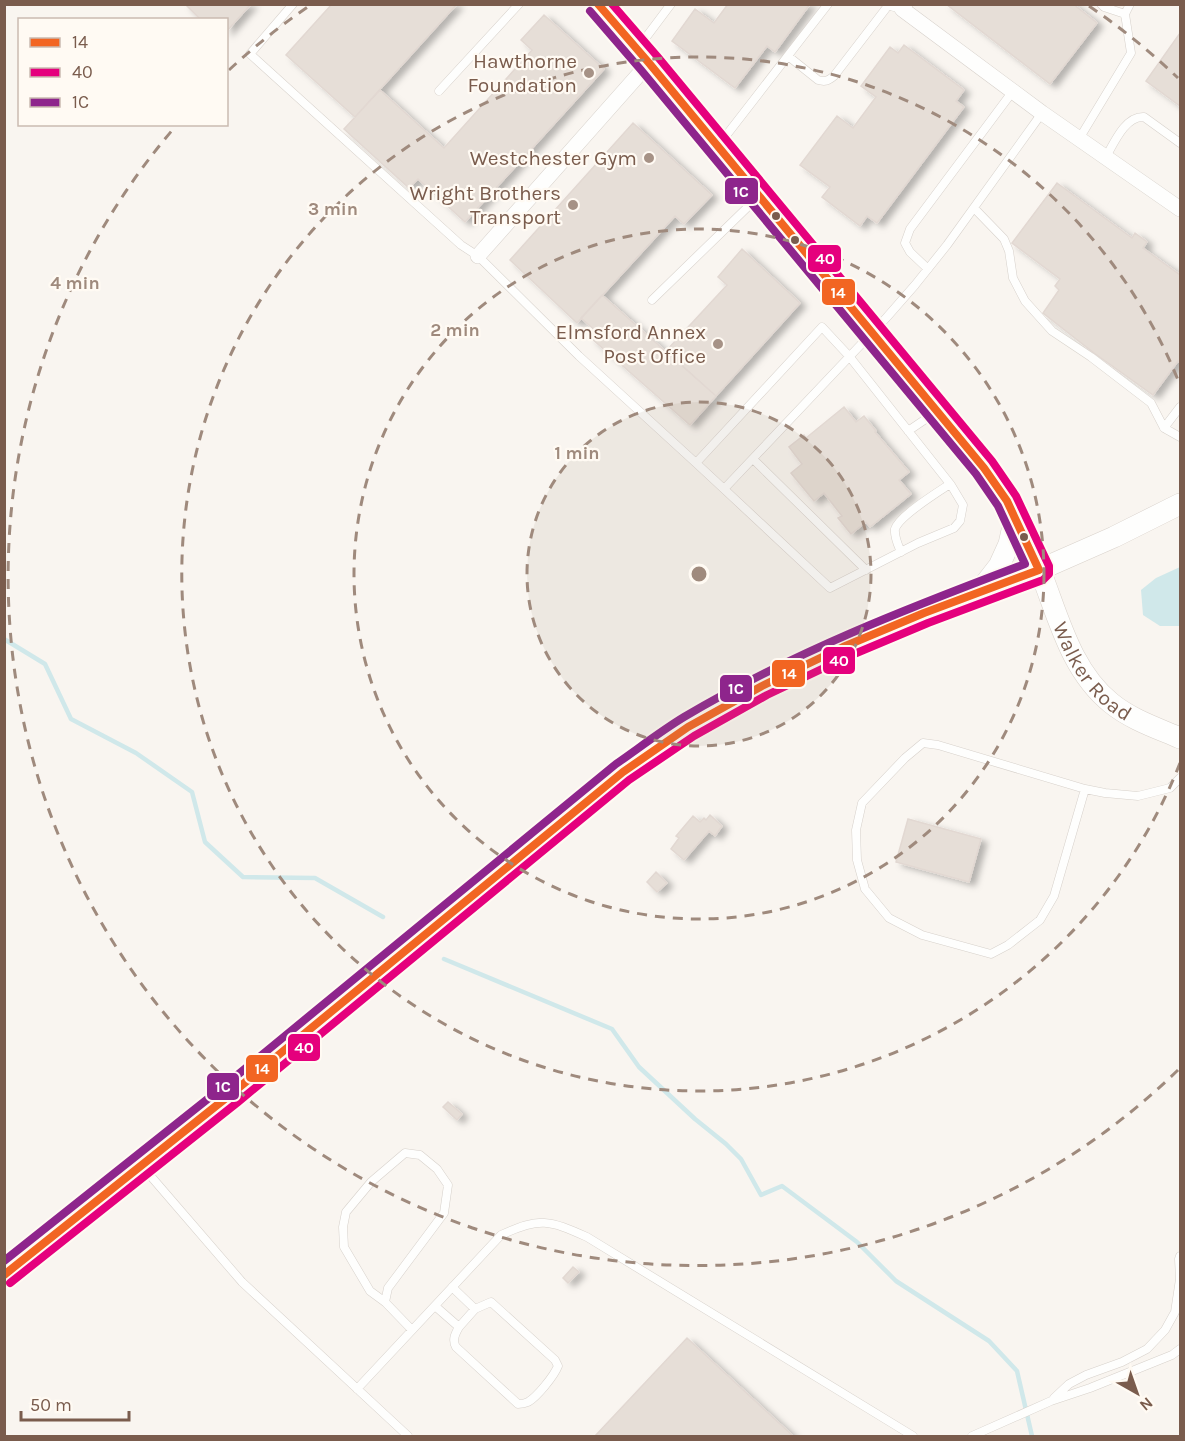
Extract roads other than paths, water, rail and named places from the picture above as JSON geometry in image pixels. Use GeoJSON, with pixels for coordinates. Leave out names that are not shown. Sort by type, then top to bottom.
{"type":"FeatureCollection","features":[{"type":"Feature","properties":{"kind":"main road","name":"Walker Road"},"geometry":{"type":"LineString","coordinates":[[598,4],[984,468],[1015,517],[1071,651],[1088,679],[1111,703],[1137,720],[1180,738]]}},
{"type":"Feature","properties":{"kind":"main road"},"geometry":{"type":"LineString","coordinates":[[4,1275],[411,948],[623,772],[688,727],[762,686],[843,647],[924,613],[1039,570],[1114,537],[1180,504]]}},
{"type":"Feature","properties":{"kind":"main road"},"geometry":{"type":"LineString","coordinates":[[978,593],[999,566],[1009,544],[1015,517]]}},
{"type":"Feature","properties":{"kind":"street"},"geometry":{"type":"LineString","coordinates":[[903,7],[1042,113],[1180,209]]}},
{"type":"Feature","properties":{"kind":"street"},"geometry":{"type":"LineString","coordinates":[[478,256],[643,56]]}},
{"type":"Feature","properties":{"kind":"lane"},"geometry":{"type":"LineString","coordinates":[[293,4],[250,54],[460,245],[478,256],[579,356],[830,588],[918,543],[954,528],[960,521],[963,505],[950,484],[849,356],[822,327],[696,464]]}},
{"type":"Feature","properties":{"kind":"lane"},"geometry":{"type":"LineString","coordinates":[[439,91],[519,4]]}},
{"type":"Feature","properties":{"kind":"lane"},"geometry":{"type":"LineString","coordinates":[[643,56],[672,4]]}},
{"type":"Feature","properties":{"kind":"lane"},"geometry":{"type":"LineString","coordinates":[[718,146],[828,4]]}},
{"type":"Feature","properties":{"kind":"lane"},"geometry":{"type":"LineString","coordinates":[[1101,4],[1125,14]]}},
{"type":"Feature","properties":{"kind":"lane"},"geometry":{"type":"LineString","coordinates":[[1079,139],[1131,53],[1125,14],[1130,4]]}},
{"type":"Feature","properties":{"kind":"lane"},"geometry":{"type":"LineString","coordinates":[[788,56],[818,80],[823,82],[829,80],[887,7],[903,7]]}},
{"type":"Feature","properties":{"kind":"lane"},"geometry":{"type":"LineString","coordinates":[[928,269],[910,252],[905,243],[910,229],[1012,91]]}},
{"type":"Feature","properties":{"kind":"lane"},"geometry":{"type":"LineString","coordinates":[[724,489],[888,317],[928,269],[1042,113]]}},
{"type":"Feature","properties":{"kind":"lane"},"geometry":{"type":"LineString","coordinates":[[1106,157],[1122,131],[1131,120],[1138,117],[1144,117],[1180,143]]}},
{"type":"Feature","properties":{"kind":"lane"},"geometry":{"type":"LineString","coordinates":[[652,300],[759,196]]}},
{"type":"Feature","properties":{"kind":"lane"},"geometry":{"type":"LineString","coordinates":[[974,208],[1004,239],[1009,251],[1013,278],[1025,301],[1052,331],[1091,357],[1151,403],[1164,428],[1180,437]]}},
{"type":"Feature","properties":{"kind":"lane"},"geometry":{"type":"LineString","coordinates":[[1164,428],[1180,407]]}},
{"type":"Feature","properties":{"kind":"lane"},"geometry":{"type":"LineString","coordinates":[[908,431],[937,411]]}},
{"type":"Feature","properties":{"kind":"lane"},"geometry":{"type":"LineString","coordinates":[[753,459],[866,570]]}},
{"type":"Feature","properties":{"kind":"lane"},"geometry":{"type":"LineString","coordinates":[[901,552],[895,530],[899,521],[950,484]]}},
{"type":"Feature","properties":{"kind":"lane"},"geometry":{"type":"LineString","coordinates":[[1085,789],[1054,896],[1040,920],[1008,945],[991,954],[922,934],[889,918],[865,889],[856,860],[856,830],[862,803],[905,758],[923,743],[938,745],[1105,793],[1138,795],[1170,789],[1180,778]]}},
{"type":"Feature","properties":{"kind":"lane"},"geometry":{"type":"LineString","coordinates":[[385,1302],[388,1288],[444,1213],[448,1185],[437,1170],[420,1155],[405,1153],[372,1182],[346,1212],[343,1227],[344,1247],[370,1291],[385,1302],[412,1330]]}},
{"type":"Feature","properties":{"kind":"lane"},"geometry":{"type":"LineString","coordinates":[[142,1166],[242,1282],[408,1437]]}},
{"type":"Feature","properties":{"kind":"lane"},"geometry":{"type":"LineString","coordinates":[[357,1389],[501,1235],[521,1226],[545,1222],[562,1226],[587,1238],[910,1436]]}},
{"type":"Feature","properties":{"kind":"lane"},"geometry":{"type":"LineString","coordinates":[[1051,1401],[1069,1384],[1147,1349],[1166,1330],[1175,1312],[1180,1279],[1180,1256]]}},
{"type":"Feature","properties":{"kind":"lane"},"geometry":{"type":"LineString","coordinates":[[452,1287],[475,1309]]}},
{"type":"Feature","properties":{"kind":"lane"},"geometry":{"type":"LineString","coordinates":[[491,1302],[555,1360],[558,1366],[556,1373],[525,1404],[518,1404],[456,1347],[454,1336],[475,1309],[491,1302]]}},
{"type":"Feature","properties":{"kind":"lane"},"geometry":{"type":"LineString","coordinates":[[435,1306],[459,1327]]}},
{"type":"Feature","properties":{"kind":"lane"},"geometry":{"type":"LineString","coordinates":[[972,1437],[1051,1401],[1172,1355],[1180,1349]]}},
{"type":"Feature","properties":{"kind":"water"},"geometry":{"type":"Polygon","coordinates":[[[1180,567],[1180,626],[1160,626],[1143,615],[1141,590],[1156,578],[1180,567]]]}},
{"type":"Feature","properties":{"kind":"waterway"},"geometry":{"type":"LineString","coordinates":[[4,639],[45,664],[71,719],[136,753],[192,792],[205,842],[243,877],[315,878],[383,917]]}},
{"type":"Feature","properties":{"kind":"waterway"},"geometry":{"type":"LineString","coordinates":[[444,959],[612,1029],[639,1067],[741,1159],[761,1195],[782,1186],[857,1242],[896,1281],[989,1341],[1017,1371],[1032,1436]]}},
{"type":"Feature","properties":{"kind":"place","name":"Hawthorne Foundation"},"geometry":{"type":"Point","coordinates":[589,73]}},
{"type":"Feature","properties":{"kind":"place","name":"Westchester Gym"},"geometry":{"type":"Point","coordinates":[649,158]}},
{"type":"Feature","properties":{"kind":"place","name":"Wright Brothers Transport"},"geometry":{"type":"Point","coordinates":[573,205]}},
{"type":"Feature","properties":{"kind":"place","name":"Elmsford Annex Post Office"},"geometry":{"type":"Point","coordinates":[718,344]}}]}
